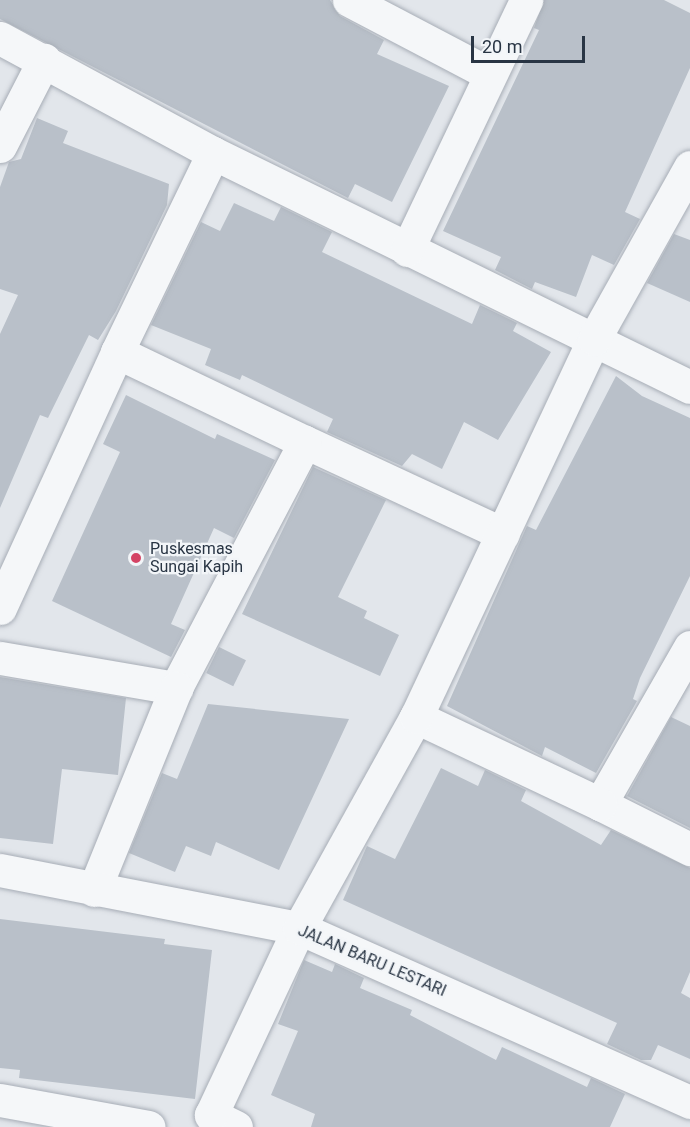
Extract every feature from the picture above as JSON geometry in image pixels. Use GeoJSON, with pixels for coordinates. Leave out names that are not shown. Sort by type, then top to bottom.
{"type":"FeatureCollection","features":[{"type":"Feature","properties":{"kind":"street"},"geometry":{"type":"LineString","coordinates":[[349,0],[490,74]]}},
{"type":"Feature","properties":{"kind":"street"},"geometry":{"type":"LineString","coordinates":[[407,250],[526,0]]}},
{"type":"Feature","properties":{"kind":"street"},"geometry":{"type":"LineString","coordinates":[[0,38],[213,153],[690,387]]}},
{"type":"Feature","properties":{"kind":"street"},"geometry":{"type":"LineString","coordinates":[[0,146],[44,60]]}},
{"type":"Feature","properties":{"kind":"street"},"geometry":{"type":"LineString","coordinates":[[0,608],[117,352],[213,153]]}},
{"type":"Feature","properties":{"kind":"street"},"geometry":{"type":"LineString","coordinates":[[217,1123],[299,928],[416,717],[594,339],[690,167]]}},
{"type":"Feature","properties":{"kind":"street"},"geometry":{"type":"LineString","coordinates":[[117,352],[503,534]]}},
{"type":"Feature","properties":{"kind":"street"},"geometry":{"type":"LineString","coordinates":[[94,890],[176,688],[305,442]]}},
{"type":"Feature","properties":{"kind":"street"},"geometry":{"type":"LineString","coordinates":[[600,804],[690,647]]}},
{"type":"Feature","properties":{"kind":"street"},"geometry":{"type":"LineString","coordinates":[[0,658],[176,688]]}},
{"type":"Feature","properties":{"kind":"street"},"geometry":{"type":"LineString","coordinates":[[416,717],[690,849]]}},
{"type":"Feature","properties":{"kind":"street","name":"JALAN BARU LESTARI"},"geometry":{"type":"LineString","coordinates":[[0,870],[299,928],[690,1102]]}},
{"type":"Feature","properties":{"kind":"street"},"geometry":{"type":"LineString","coordinates":[[0,1100],[149,1127]]}},
{"type":"Feature","properties":{"kind":"building"},"geometry":{"type":"Polygon","coordinates":[[[0,0],[330,0],[340,16],[384,40],[377,54],[449,86],[392,202],[355,184],[348,198],[0,19],[0,0]]]}},
{"type":"Feature","properties":{"kind":"building"},"geometry":{"type":"Polygon","coordinates":[[[544,0],[664,0],[690,13],[690,68],[625,212],[640,219],[614,265],[592,255],[576,297],[535,282],[532,289],[495,270],[501,257],[443,231],[539,30],[534,28],[544,0]]]}},
{"type":"Feature","properties":{"kind":"building"},"geometry":{"type":"Polygon","coordinates":[[[37,118],[68,131],[63,143],[169,184],[167,205],[116,311],[98,340],[89,335],[48,418],[40,415],[0,508],[0,334],[18,295],[0,289],[0,187],[9,162],[21,159],[37,118]]]}},
{"type":"Feature","properties":{"kind":"building"},"geometry":{"type":"Polygon","coordinates":[[[234,203],[274,221],[281,207],[332,232],[322,252],[472,324],[480,305],[517,323],[513,331],[551,352],[498,440],[464,422],[442,469],[412,454],[402,466],[327,432],[333,419],[242,375],[240,380],[205,365],[211,349],[151,325],[201,222],[220,231],[234,203]]]}},
{"type":"Feature","properties":{"kind":"building"},"geometry":{"type":"Polygon","coordinates":[[[674,234],[690,240],[690,302],[647,283],[674,234]]]}},
{"type":"Feature","properties":{"kind":"building"},"geometry":{"type":"Polygon","coordinates":[[[616,376],[642,396],[690,418],[690,576],[640,678],[633,699],[637,701],[596,773],[545,747],[542,756],[447,706],[527,526],[536,530],[616,376]]]}},
{"type":"Feature","properties":{"kind":"building"},"geometry":{"type":"Polygon","coordinates":[[[126,395],[215,439],[217,434],[275,460],[234,538],[214,528],[171,624],[185,630],[171,657],[52,601],[120,452],[103,444],[126,395]]]}},
{"type":"Feature","properties":{"kind":"building"},"geometry":{"type":"Polygon","coordinates":[[[313,467],[386,500],[338,597],[367,611],[364,618],[399,635],[380,676],[242,614],[313,467]]]}},
{"type":"Feature","properties":{"kind":"building"},"geometry":{"type":"Polygon","coordinates":[[[219,647],[246,660],[233,686],[206,673],[219,647]]]}},
{"type":"Feature","properties":{"kind":"building"},"geometry":{"type":"Polygon","coordinates":[[[0,677],[126,698],[118,775],[62,769],[53,844],[0,838],[0,677]]]}},
{"type":"Feature","properties":{"kind":"building"},"geometry":{"type":"Polygon","coordinates":[[[208,704],[349,719],[279,870],[216,842],[211,856],[186,846],[175,872],[129,853],[162,773],[177,779],[208,704]]]}},
{"type":"Feature","properties":{"kind":"building"},"geometry":{"type":"Polygon","coordinates":[[[671,717],[690,726],[690,828],[627,796],[671,717]]]}},
{"type":"Feature","properties":{"kind":"building"},"geometry":{"type":"Polygon","coordinates":[[[441,768],[478,786],[485,770],[526,790],[521,801],[601,845],[611,830],[690,868],[690,972],[681,993],[690,998],[690,1059],[658,1045],[651,1060],[641,1060],[607,1044],[617,1023],[343,900],[367,846],[395,859],[441,768]]]}},
{"type":"Feature","properties":{"kind":"building"},"geometry":{"type":"Polygon","coordinates":[[[0,919],[165,939],[164,944],[212,950],[195,1099],[19,1078],[20,1070],[0,1068],[0,919]]]}},
{"type":"Feature","properties":{"kind":"building"},"geometry":{"type":"Polygon","coordinates":[[[304,960],[332,972],[335,964],[364,978],[360,988],[412,1010],[410,1015],[496,1060],[502,1047],[587,1087],[591,1078],[625,1094],[610,1127],[311,1127],[315,1114],[271,1095],[298,1031],[278,1024],[304,960]]]}},
{"type":"Feature","properties":{"kind":"place","name":"Puskesmas Sungai Kapih"},"geometry":{"type":"Point","coordinates":[136,558]}}]}
